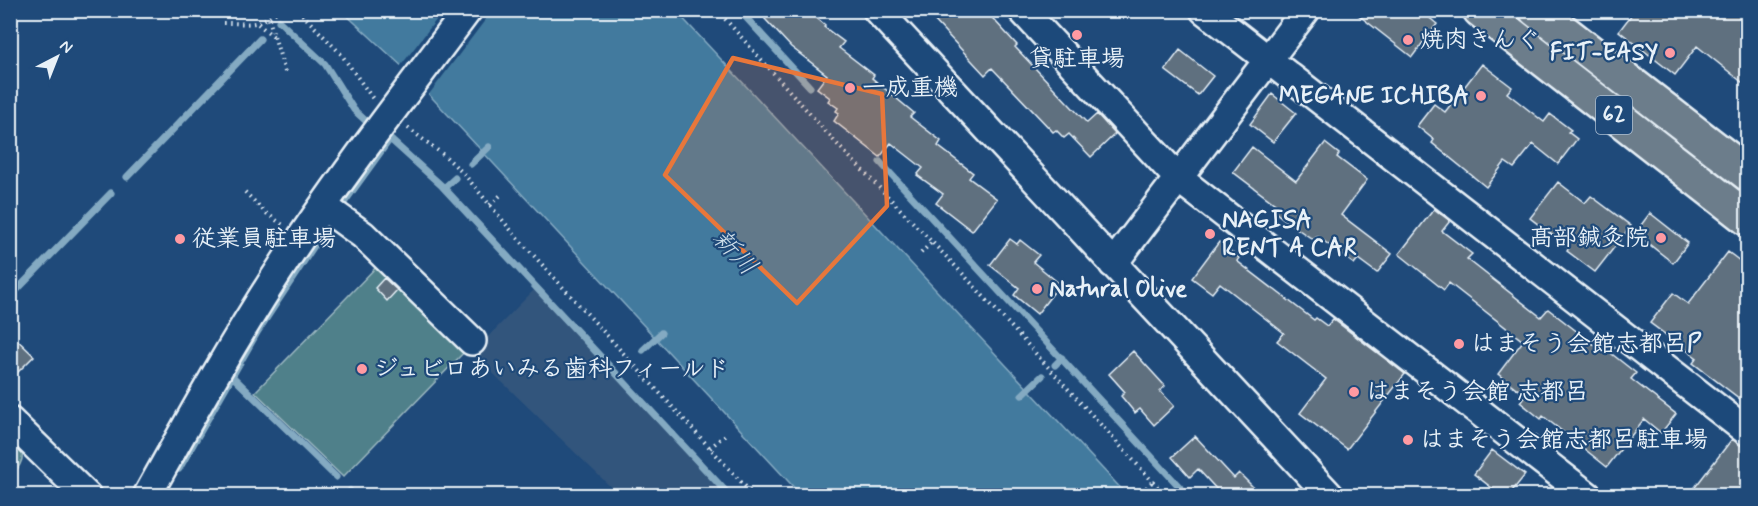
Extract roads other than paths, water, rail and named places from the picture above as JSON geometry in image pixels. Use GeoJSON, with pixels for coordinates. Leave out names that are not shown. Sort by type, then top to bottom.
{"type":"FeatureCollection","features":[{"type":"Feature","properties":{"kind":"main road","name":"62"},"geometry":{"type":"LineString","coordinates":[[1480,10],[1748,219]]}},
{"type":"Feature","properties":{"kind":"main road","name":"62"},"geometry":{"type":"LineString","coordinates":[[1536,10],[1748,174]]}},
{"type":"Feature","properties":{"kind":"street"},"geometry":{"type":"LineString","coordinates":[[147,495],[245,323],[301,238],[468,10]]}},
{"type":"Feature","properties":{"kind":"street"},"geometry":{"type":"LineString","coordinates":[[877,10],[1330,495]]}},
{"type":"Feature","properties":{"kind":"street"},"geometry":{"type":"LineString","coordinates":[[1022,10],[1178,178],[1588,495]]}},
{"type":"Feature","properties":{"kind":"street"},"geometry":{"type":"LineString","coordinates":[[1204,10],[1748,432]]}},
{"type":"Feature","properties":{"kind":"street"},"geometry":{"type":"LineString","coordinates":[[1113,264],[1306,10]]}},
{"type":"Feature","properties":{"kind":"street"},"geometry":{"type":"LineString","coordinates":[[323,206],[363,235],[472,341]]}},
{"type":"Feature","properties":{"kind":"street"},"geometry":{"type":"LineString","coordinates":[[10,421],[87,495]]}},
{"type":"Feature","properties":{"kind":"water","name":"新川"},"geometry":{"type":"Polygon","coordinates":[[[342,11],[676,11],[1127,495],[801,495],[405,69],[342,11]]]}},
{"type":"Feature","properties":{"kind":"waterway"},"geometry":{"type":"LineString","coordinates":[[739,10],[810,87]]}},
{"type":"Feature","properties":{"kind":"waterway"},"geometry":{"type":"LineString","coordinates":[[279,21],[325,64],[354,110],[367,122]]}},
{"type":"Feature","properties":{"kind":"waterway"},"geometry":{"type":"LineString","coordinates":[[127,177],[260,39]]}},
{"type":"Feature","properties":{"kind":"waterway"},"geometry":{"type":"LineString","coordinates":[[341,207],[390,139],[442,186],[730,496]]}},
{"type":"Feature","properties":{"kind":"waterway"},"geometry":{"type":"LineString","coordinates":[[471,164],[489,147]]}},
{"type":"Feature","properties":{"kind":"waterway"},"geometry":{"type":"LineString","coordinates":[[880,162],[1188,496]]}},
{"type":"Feature","properties":{"kind":"waterway"},"geometry":{"type":"LineString","coordinates":[[444,188],[455,178]]}},
{"type":"Feature","properties":{"kind":"waterway"},"geometry":{"type":"LineString","coordinates":[[10,297],[111,193]]}},
{"type":"Feature","properties":{"kind":"waterway"},"geometry":{"type":"LineString","coordinates":[[179,469],[258,331],[329,223]]}},
{"type":"Feature","properties":{"kind":"waterway"},"geometry":{"type":"LineString","coordinates":[[643,350],[661,333]]}},
{"type":"Feature","properties":{"kind":"waterway"},"geometry":{"type":"LineString","coordinates":[[1055,365],[1062,358]]}},
{"type":"Feature","properties":{"kind":"waterway"},"geometry":{"type":"LineString","coordinates":[[232,376],[336,477]]}},
{"type":"Feature","properties":{"kind":"waterway"},"geometry":{"type":"LineString","coordinates":[[1022,395],[1042,376]]}},
{"type":"Feature","properties":{"kind":"waterway"},"geometry":{"type":"LineString","coordinates":[[350,491],[355,496]]}},
{"type":"Feature","properties":{"kind":"place","name":"貸駐車場"},"geometry":{"type":"Point","coordinates":[1077,35]}},
{"type":"Feature","properties":{"kind":"place","name":"焼肉きんぐ"},"geometry":{"type":"Point","coordinates":[1408,40]}},
{"type":"Feature","properties":{"kind":"place","name":"FIT-EASY"},"geometry":{"type":"Point","coordinates":[1670,53]}},
{"type":"Feature","properties":{"kind":"place","name":"一成重機"},"geometry":{"type":"Point","coordinates":[850,88]}},
{"type":"Feature","properties":{"kind":"place","name":"MEGANE ICHIBA"},"geometry":{"type":"Point","coordinates":[1481,96]}},
{"type":"Feature","properties":{"kind":"place","name":"NAGISA RENT A CAR"},"geometry":{"type":"Point","coordinates":[1210,234]}},
{"type":"Feature","properties":{"kind":"place","name":"髙部鍼灸院"},"geometry":{"type":"Point","coordinates":[1661,238]}},
{"type":"Feature","properties":{"kind":"place","name":"従業員駐車場"},"geometry":{"type":"Point","coordinates":[180,239]}},
{"type":"Feature","properties":{"kind":"place","name":"Natural Olive"},"geometry":{"type":"Point","coordinates":[1037,289]}},
{"type":"Feature","properties":{"kind":"place","name":"はまそう会館志都呂P"},"geometry":{"type":"Point","coordinates":[1459,344]}},
{"type":"Feature","properties":{"kind":"place","name":"ジュビロあいみる歯科フィールド"},"geometry":{"type":"Point","coordinates":[362,369]}},
{"type":"Feature","properties":{"kind":"place","name":"はまそう会館 志都呂"},"geometry":{"type":"Point","coordinates":[1354,392]}},
{"type":"Feature","properties":{"kind":"place","name":"はまそう会館志都呂駐車場"},"geometry":{"type":"Point","coordinates":[1408,440]}}]}
